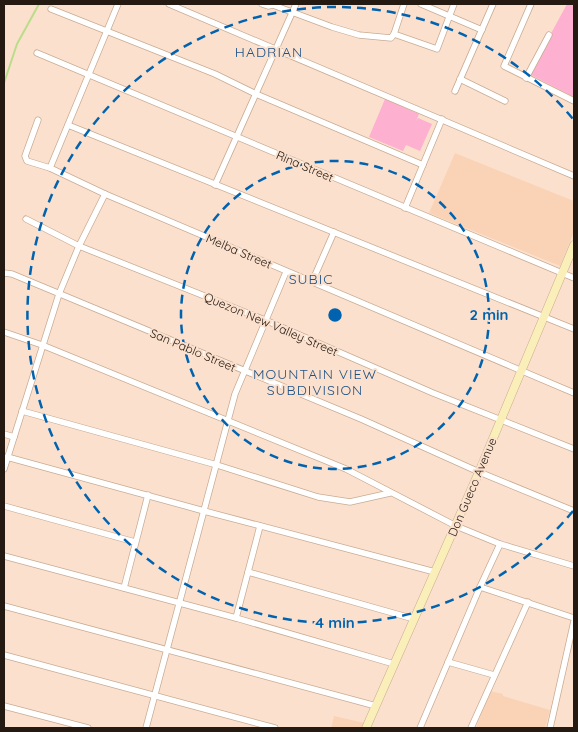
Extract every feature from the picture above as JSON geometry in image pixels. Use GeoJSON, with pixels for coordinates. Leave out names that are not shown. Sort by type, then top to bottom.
{"type":"FeatureCollection","features":[{"type":"Feature","properties":{"kind":"main road","name":"Don Gueco Avenue"},"geometry":{"type":"LineString","coordinates":[[366,728],[456,526],[574,245]]}},
{"type":"Feature","properties":{"kind":"street"},"geometry":{"type":"LineString","coordinates":[[50,168],[118,4]]}},
{"type":"Feature","properties":{"kind":"street"},"geometry":{"type":"LineString","coordinates":[[169,4],[574,176]]}},
{"type":"Feature","properties":{"kind":"street"},"geometry":{"type":"LineString","coordinates":[[262,4],[273,5],[332,28],[359,35],[391,38],[404,4]]}},
{"type":"Feature","properties":{"kind":"street"},"geometry":{"type":"LineString","coordinates":[[215,185],[296,4]]}},
{"type":"Feature","properties":{"kind":"street"},"geometry":{"type":"LineString","coordinates":[[421,4],[482,30]]}},
{"type":"Feature","properties":{"kind":"street"},"geometry":{"type":"LineString","coordinates":[[394,34],[437,49],[454,4]]}},
{"type":"Feature","properties":{"kind":"street"},"geometry":{"type":"LineString","coordinates":[[454,91],[493,4]]}},
{"type":"Feature","properties":{"kind":"street"},"geometry":{"type":"LineString","coordinates":[[531,4],[504,65],[506,68],[574,101]]}},
{"type":"Feature","properties":{"kind":"street"},"geometry":{"type":"LineString","coordinates":[[51,9],[215,74],[256,94],[423,164]]}},
{"type":"Feature","properties":{"kind":"street"},"geometry":{"type":"LineString","coordinates":[[526,78],[549,35]]}},
{"type":"Feature","properties":{"kind":"street","name":"Rina Street"},"geometry":{"type":"LineString","coordinates":[[37,53],[574,278]]}},
{"type":"Feature","properties":{"kind":"street"},"geometry":{"type":"LineString","coordinates":[[460,79],[506,101]]}},
{"type":"Feature","properties":{"kind":"street"},"geometry":{"type":"LineString","coordinates":[[405,208],[442,119]]}},
{"type":"Feature","properties":{"kind":"street","name":"Melba Street"},"geometry":{"type":"LineString","coordinates":[[38,120],[25,158],[28,161],[50,168],[105,194],[286,272],[574,393]]}},
{"type":"Feature","properties":{"kind":"street"},"geometry":{"type":"LineString","coordinates":[[68,125],[574,329]]}},
{"type":"Feature","properties":{"kind":"street"},"geometry":{"type":"LineString","coordinates":[[4,469],[59,294],[79,246],[105,194]]}},
{"type":"Feature","properties":{"kind":"street","name":"Quezon New Valley Street"},"geometry":{"type":"LineString","coordinates":[[26,219],[79,246],[265,320],[574,449]]}},
{"type":"Feature","properties":{"kind":"street"},"geometry":{"type":"LineString","coordinates":[[312,282],[334,232]]}},
{"type":"Feature","properties":{"kind":"street"},"geometry":{"type":"LineString","coordinates":[[146,728],[217,464],[227,420],[243,371],[286,272]]}},
{"type":"Feature","properties":{"kind":"street","name":"San Pablo Street"},"geometry":{"type":"LineString","coordinates":[[4,273],[12,274],[361,419],[479,472],[574,511]]}},
{"type":"Feature","properties":{"kind":"street"},"geometry":{"type":"LineString","coordinates":[[4,332],[42,345],[346,469],[456,526],[500,544],[574,566]]}},
{"type":"Feature","properties":{"kind":"street"},"geometry":{"type":"LineString","coordinates":[[22,411],[217,464],[318,497],[344,502],[390,493]]}},
{"type":"Feature","properties":{"kind":"street"},"geometry":{"type":"LineString","coordinates":[[4,434],[14,437]]}},
{"type":"Feature","properties":{"kind":"street"},"geometry":{"type":"LineString","coordinates":[[7,457],[435,572]]}},
{"type":"Feature","properties":{"kind":"street"},"geometry":{"type":"LineString","coordinates":[[124,588],[148,495]]}},
{"type":"Feature","properties":{"kind":"street"},"geometry":{"type":"LineString","coordinates":[[4,506],[135,542]]}},
{"type":"Feature","properties":{"kind":"street"},"geometry":{"type":"LineString","coordinates":[[236,618],[260,526]]}},
{"type":"Feature","properties":{"kind":"street"},"geometry":{"type":"LineString","coordinates":[[420,728],[500,544]]}},
{"type":"Feature","properties":{"kind":"street"},"geometry":{"type":"LineString","coordinates":[[4,556],[236,618],[394,664]]}},
{"type":"Feature","properties":{"kind":"street"},"geometry":{"type":"LineString","coordinates":[[248,572],[414,619]]}},
{"type":"Feature","properties":{"kind":"street"},"geometry":{"type":"LineString","coordinates":[[480,587],[574,619],[550,728]]}},
{"type":"Feature","properties":{"kind":"street"},"geometry":{"type":"LineString","coordinates":[[471,728],[528,602]]}},
{"type":"Feature","properties":{"kind":"street"},"geometry":{"type":"LineString","coordinates":[[4,606],[376,706]]}},
{"type":"Feature","properties":{"kind":"street"},"geometry":{"type":"LineString","coordinates":[[4,655],[275,728]]}},
{"type":"Feature","properties":{"kind":"street"},"geometry":{"type":"LineString","coordinates":[[448,662],[494,675]]}},
{"type":"Feature","properties":{"kind":"street"},"geometry":{"type":"LineString","coordinates":[[4,706],[88,728]]}},
{"type":"Feature","properties":{"kind":"shaded area"},"geometry":{"type":"Polygon","coordinates":[[[567,4],[574,4],[574,97],[529,74],[567,4]]]}},
{"type":"Feature","properties":{"kind":"shaded area"},"geometry":{"type":"Polygon","coordinates":[[[385,99],[419,114],[416,121],[418,118],[432,124],[420,151],[406,145],[403,151],[369,137],[385,99]]]}},
{"type":"Feature","properties":{"kind":"shaded area"},"geometry":{"type":"Polygon","coordinates":[[[455,153],[574,201],[574,232],[560,266],[429,213],[455,153]]]}},
{"type":"Feature","properties":{"kind":"shaded area"},"geometry":{"type":"Polygon","coordinates":[[[490,691],[550,710],[545,728],[476,728],[490,691]]]}},
{"type":"Feature","properties":{"kind":"shaded area"},"geometry":{"type":"Polygon","coordinates":[[[334,716],[365,723],[363,728],[331,728],[334,716]]]}},
{"type":"Feature","properties":{"kind":"waterway"},"geometry":{"type":"LineString","coordinates":[[4,83],[17,44],[39,4]]}},
{"type":"Feature","properties":{"kind":"district","name":"HADRIAN"},"geometry":{"type":"Point","coordinates":[269,52]}},
{"type":"Feature","properties":{"kind":"district","name":"SUBIC"},"geometry":{"type":"Point","coordinates":[311,279]}},
{"type":"Feature","properties":{"kind":"district","name":"MOUNTAIN VIEW SUBDIVISION"},"geometry":{"type":"Point","coordinates":[315,382]}}]}
